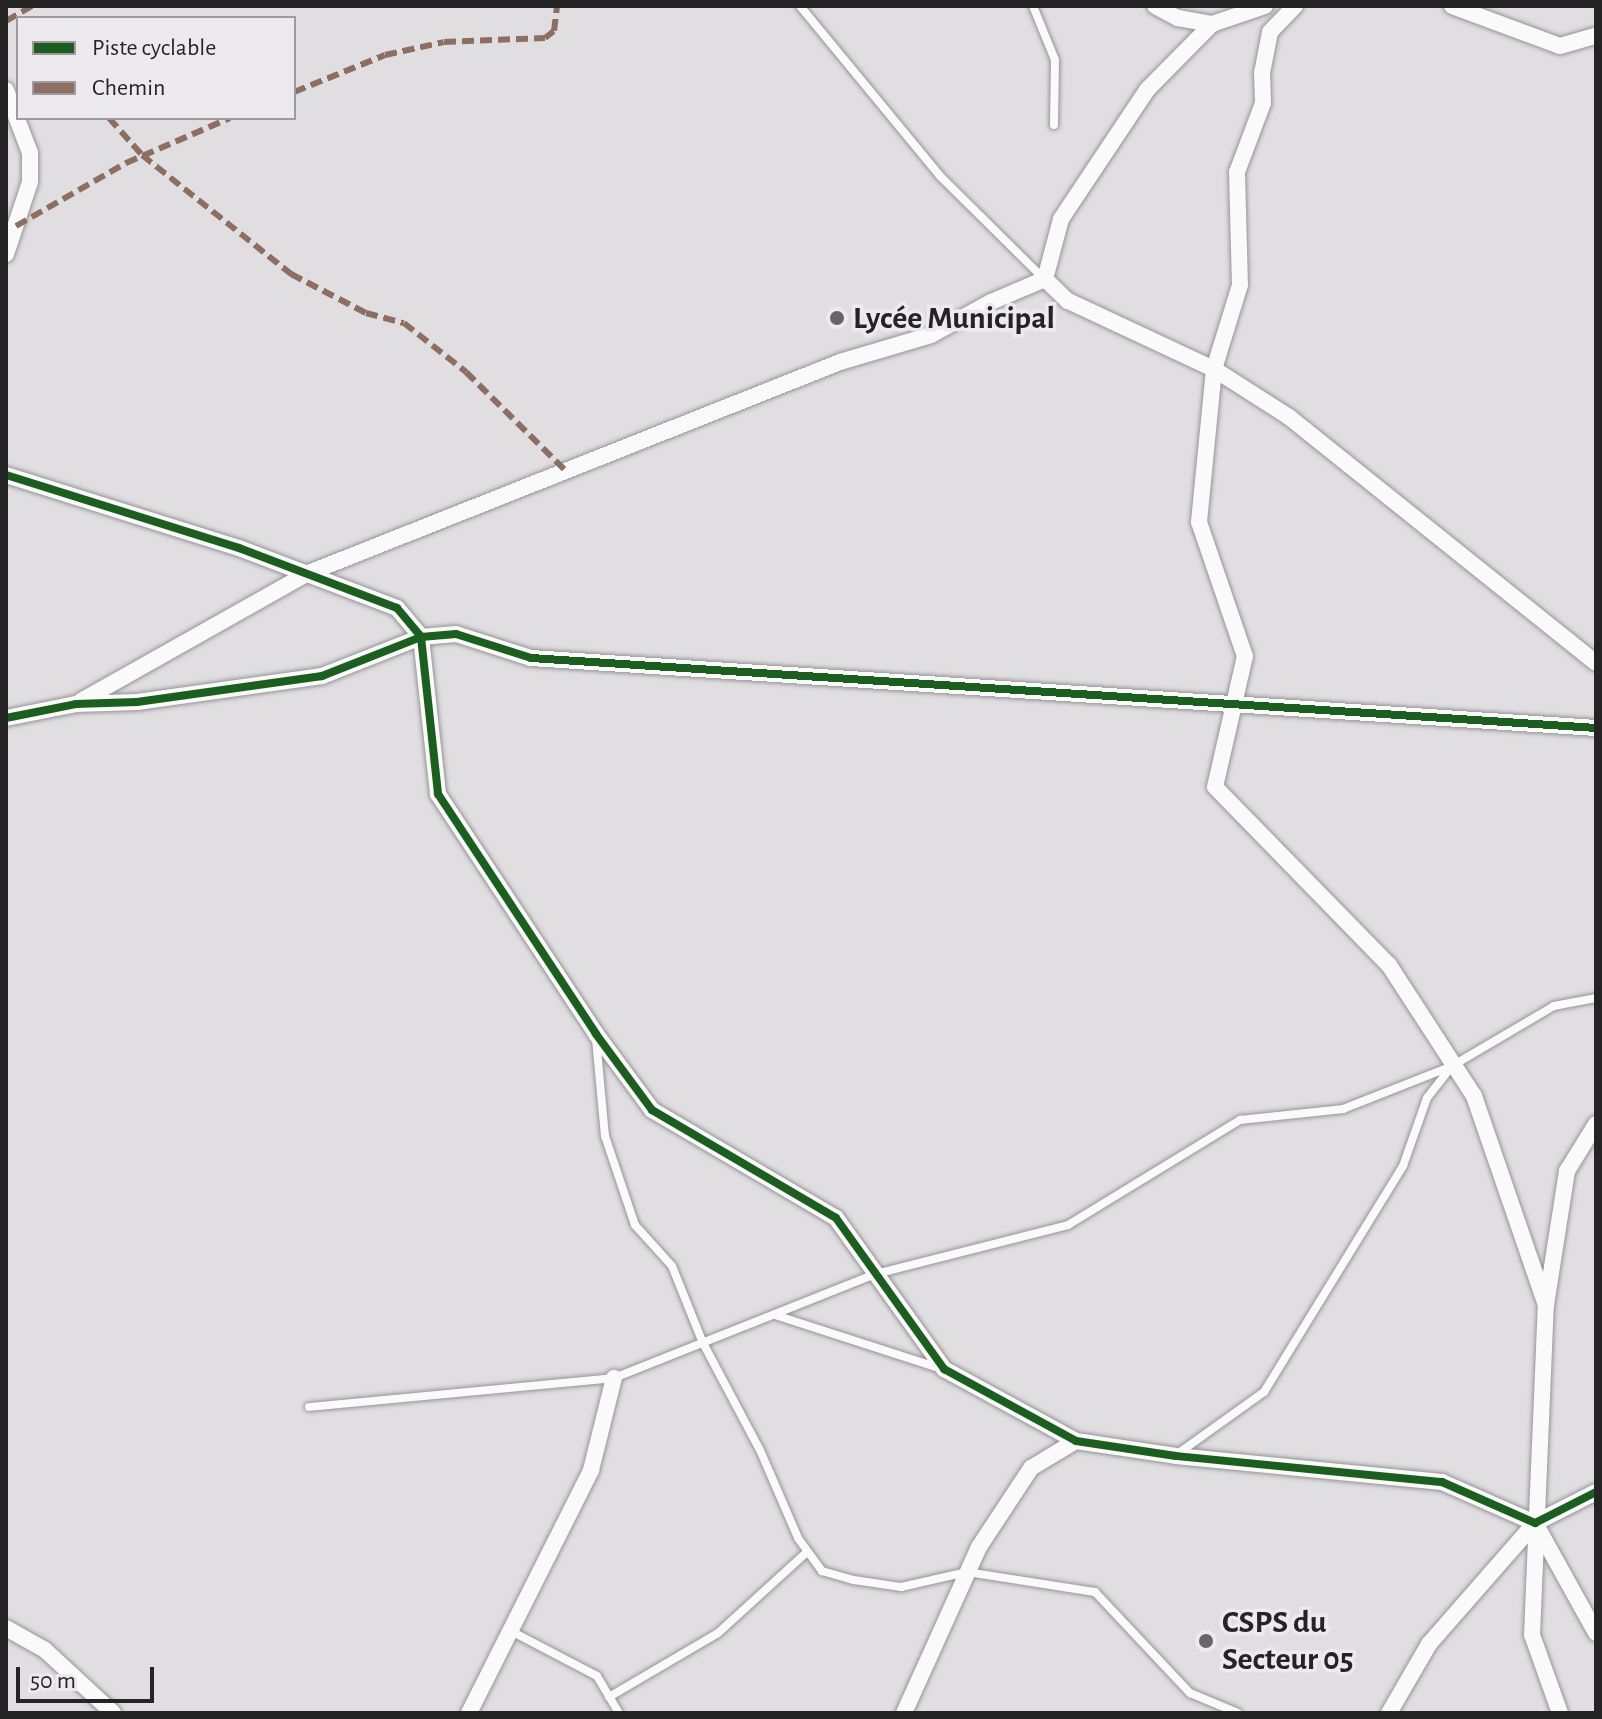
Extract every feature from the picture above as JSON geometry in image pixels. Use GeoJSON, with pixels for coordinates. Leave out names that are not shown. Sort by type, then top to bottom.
{"type":"FeatureCollection","features":[{"type":"Feature","properties":{"kind":"street"},"geometry":{"type":"LineString","coordinates":[[1155,6],[1178,18],[1212,24]]}},
{"type":"Feature","properties":{"kind":"street"},"geometry":{"type":"LineString","coordinates":[[1045,279],[1061,219],[1147,90],[1212,24],[1265,6]]}},
{"type":"Feature","properties":{"kind":"street"},"geometry":{"type":"LineString","coordinates":[[1295,6],[1270,32],[1262,73],[1263,103],[1237,172],[1240,285],[1214,369],[1199,522],[1245,656],[1215,787],[1389,965],[1474,1096],[1546,1305]]}},
{"type":"Feature","properties":{"kind":"street"},"geometry":{"type":"LineString","coordinates":[[1452,6],[1560,46],[1596,36]]}},
{"type":"Feature","properties":{"kind":"street"},"geometry":{"type":"LineString","coordinates":[[6,90],[16,116]]}},
{"type":"Feature","properties":{"kind":"street"},"geometry":{"type":"LineString","coordinates":[[6,254],[30,182],[30,153],[17,120]]}},
{"type":"Feature","properties":{"kind":"street"},"geometry":{"type":"LineString","coordinates":[[1045,279],[1068,301],[1214,369],[1289,417],[1596,663]]}},
{"type":"Feature","properties":{"kind":"street"},"geometry":{"type":"LineString","coordinates":[[76,704],[306,574],[840,362],[931,335],[991,302],[1045,279]]}},
{"type":"Feature","properties":{"kind":"street"},"geometry":{"type":"LineString","coordinates":[[6,475],[239,548],[397,608],[421,637],[438,794],[596,1034],[652,1110],[836,1218],[944,1369],[1076,1441],[1176,1456],[1442,1482],[1535,1523],[1596,1633]]}},
{"type":"Feature","properties":{"kind":"street"},"geometry":{"type":"LineString","coordinates":[[6,718],[76,704],[137,702],[322,676],[421,637],[456,634],[531,658],[1596,728]]}},
{"type":"Feature","properties":{"kind":"street"},"geometry":{"type":"LineString","coordinates":[[1560,1713],[1532,1635],[1546,1305],[1567,1171],[1596,1124]]}},
{"type":"Feature","properties":{"kind":"street"},"geometry":{"type":"LineString","coordinates":[[469,1713],[591,1470],[614,1378]]}},
{"type":"Feature","properties":{"kind":"street"},"geometry":{"type":"LineString","coordinates":[[904,1713],[979,1547],[1031,1468],[1076,1441]]}},
{"type":"Feature","properties":{"kind":"street"},"geometry":{"type":"LineString","coordinates":[[1389,1713],[1429,1644],[1535,1523],[1596,1492]]}},
{"type":"Feature","properties":{"kind":"street"},"geometry":{"type":"LineString","coordinates":[[6,1628],[45,1650],[113,1713]]}},
{"type":"Feature","properties":{"kind":"lane"},"geometry":{"type":"LineString","coordinates":[[800,6],[940,176],[1045,279]]}},
{"type":"Feature","properties":{"kind":"lane"},"geometry":{"type":"LineString","coordinates":[[1033,6],[1055,60],[1054,125]]}},
{"type":"Feature","properties":{"kind":"lane"},"geometry":{"type":"LineString","coordinates":[[309,1407],[614,1378],[876,1274],[1068,1225],[1240,1120],[1343,1109],[1452,1066],[1554,1006],[1596,998]]}},
{"type":"Feature","properties":{"kind":"lane"},"geometry":{"type":"LineString","coordinates":[[596,1034],[605,1136],[635,1225],[672,1266],[703,1343],[760,1450],[798,1538],[822,1571],[901,1587],[967,1572],[1095,1592],[1190,1693],[1238,1713]]}},
{"type":"Feature","properties":{"kind":"lane"},"geometry":{"type":"LineString","coordinates":[[1176,1456],[1264,1392],[1403,1166],[1427,1098],[1452,1066]]}},
{"type":"Feature","properties":{"kind":"lane"},"geometry":{"type":"LineString","coordinates":[[775,1315],[944,1369]]}},
{"type":"Feature","properties":{"kind":"lane"},"geometry":{"type":"LineString","coordinates":[[609,1697],[718,1633],[807,1552]]}},
{"type":"Feature","properties":{"kind":"lane"},"geometry":{"type":"LineString","coordinates":[[509,1630],[597,1676],[619,1713]]}},
{"type":"Feature","properties":{"kind":"marked path"},"geometry":{"type":"LineString","coordinates":[[6,21],[32,6]]}},
{"type":"Feature","properties":{"kind":"marked path"},"geometry":{"type":"LineString","coordinates":[[296,91],[385,55],[444,42],[545,38],[554,31],[557,6]]}},
{"type":"Feature","properties":{"kind":"marked path"},"geometry":{"type":"LineString","coordinates":[[111,120],[142,155],[291,274],[366,313],[404,323],[466,372],[564,469]]}},
{"type":"Feature","properties":{"kind":"marked path"},"geometry":{"type":"LineString","coordinates":[[16,226],[126,163],[225,120]]}},
{"type":"Feature","properties":{"kind":"cycle path"},"geometry":{"type":"LineString","coordinates":[[6,475],[239,548],[397,608],[421,637],[438,794],[596,1034],[652,1110],[836,1218],[944,1369],[1076,1441],[1176,1456],[1442,1482],[1535,1523],[1596,1492]]}},
{"type":"Feature","properties":{"kind":"cycle path"},"geometry":{"type":"LineString","coordinates":[[6,718],[76,704],[137,702],[322,676],[421,637],[456,634],[531,658],[1596,728]]}},
{"type":"Feature","properties":{"kind":"place","name":"Lycée Municipal"},"geometry":{"type":"Point","coordinates":[837,318]}},
{"type":"Feature","properties":{"kind":"place","name":"CSPS du Secteur 05"},"geometry":{"type":"Point","coordinates":[1206,1641]}}]}
